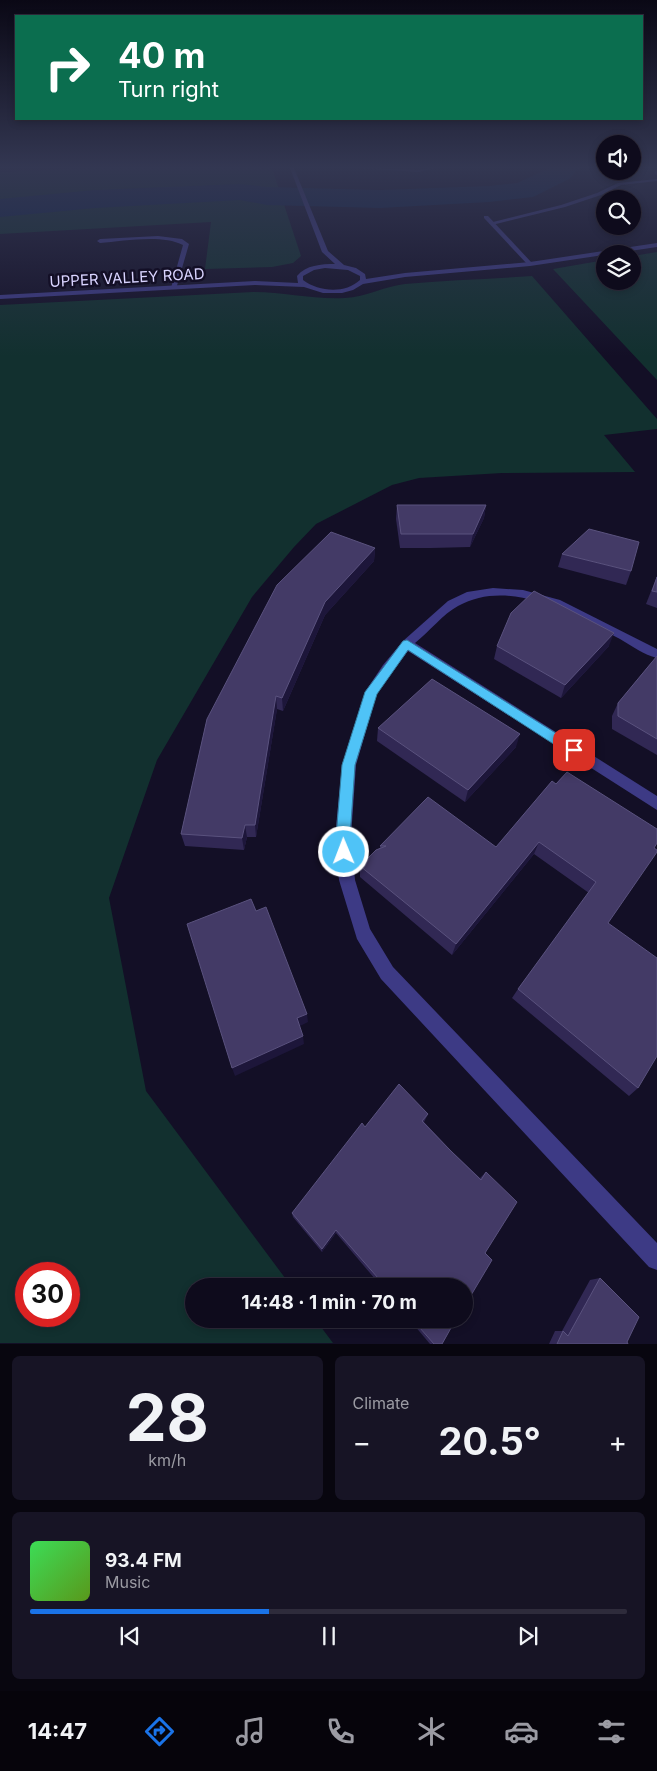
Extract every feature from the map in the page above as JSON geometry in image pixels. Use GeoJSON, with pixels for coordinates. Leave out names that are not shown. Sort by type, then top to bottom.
{"type":"FeatureCollection","features":[{"type":"Feature","properties":{"kind":"street"},"geometry":{"type":"LineString","coordinates":[[316,231],[325,252],[342,267]]}},
{"type":"Feature","properties":{"kind":"street"},"geometry":{"type":"LineString","coordinates":[[499,231],[530,264]]}},
{"type":"Feature","properties":{"kind":"street"},"geometry":{"type":"LineString","coordinates":[[100,241],[168,238],[183,241],[186,244],[174,288]]}},
{"type":"Feature","properties":{"kind":"street"},"geometry":{"type":"LineString","coordinates":[[360,273],[364,277],[362,282],[405,275],[530,264],[657,245]]}},
{"type":"Feature","properties":{"kind":"street"},"geometry":{"type":"LineString","coordinates":[[314,268],[325,252]]}},
{"type":"Feature","properties":{"kind":"street"},"geometry":{"type":"LineString","coordinates":[[314,268],[342,267],[360,273],[405,275]]}},
{"type":"Feature","properties":{"kind":"street","name":"UPPER VALLEY ROAD"},"geometry":{"type":"LineString","coordinates":[[255,284],[300,276],[314,268]]}},
{"type":"Feature","properties":{"kind":"street"},"geometry":{"type":"LineString","coordinates":[[300,276],[300,281],[304,285]]}},
{"type":"Feature","properties":{"kind":"street","name":"UPPER VALLEY ROAD"},"geometry":{"type":"LineString","coordinates":[[0,297],[255,284],[304,285],[330,290],[350,288],[362,282]]}},
{"type":"Feature","properties":{"kind":"street"},"geometry":{"type":"LineString","coordinates":[[657,654],[556,603],[523,594],[493,592],[470,595],[452,604],[407,644],[371,692],[348,765],[343,837],[347,880],[363,933],[386,973],[657,1259]]}},
{"type":"Feature","properties":{"kind":"street"},"geometry":{"type":"LineString","coordinates":[[407,644],[657,804]]}},
{"type":"Feature","properties":{"kind":"green space"},"geometry":{"type":"Polygon","coordinates":[[[0,231],[58,231],[0,234],[0,231]]]}},
{"type":"Feature","properties":{"kind":"green space"},"geometry":{"type":"Polygon","coordinates":[[[210,231],[293,231],[301,256],[293,263],[272,267],[205,269],[210,231]]]}},
{"type":"Feature","properties":{"kind":"green space"},"geometry":{"type":"Polygon","coordinates":[[[657,252],[657,380],[553,269],[596,262],[596,290],[641,290],[641,255],[657,252]]]}},
{"type":"Feature","properties":{"kind":"green space"},"geometry":{"type":"Polygon","coordinates":[[[532,276],[657,419],[657,429],[604,435],[635,472],[502,473],[419,478],[392,485],[316,524],[252,597],[157,760],[109,898],[146,1091],[285,1278],[185,1278],[185,1328],[322,1328],[333,1343],[0,1343],[0,305],[253,292],[345,298],[405,284],[532,276]]]}},
{"type":"Feature","properties":{"kind":"building"},"geometry":{"type":"Polygon","coordinates":[[[397,505],[486,505],[473,534],[401,534],[397,505]]]}},
{"type":"Feature","properties":{"kind":"building"},"geometry":{"type":"Polygon","coordinates":[[[589,529],[639,542],[631,571],[562,554],[589,529]]]}},
{"type":"Feature","properties":{"kind":"building"},"geometry":{"type":"Polygon","coordinates":[[[331,532],[375,548],[325,602],[282,698],[276,696],[255,825],[245,825],[242,838],[181,834],[207,719],[277,585],[331,532]]]}},
{"type":"Feature","properties":{"kind":"building"},"geometry":{"type":"Polygon","coordinates":[[[657,577],[657,592],[652,591],[657,577]]]}},
{"type":"Feature","properties":{"kind":"building"},"geometry":{"type":"Polygon","coordinates":[[[534,591],[614,633],[565,685],[497,646],[511,613],[534,591]]]}},
{"type":"Feature","properties":{"kind":"building"},"geometry":{"type":"Polygon","coordinates":[[[657,656],[657,739],[618,716],[618,703],[657,656]]]}},
{"type":"Feature","properties":{"kind":"building"},"geometry":{"type":"Polygon","coordinates":[[[432,679],[520,734],[468,790],[378,728],[432,679]]]}},
{"type":"Feature","properties":{"kind":"building"},"geometry":{"type":"Polygon","coordinates":[[[567,772],[657,829],[657,843],[654,848],[657,852],[608,923],[657,958],[657,1056],[638,1088],[518,989],[596,882],[539,842],[456,944],[360,866],[376,850],[386,846],[380,846],[428,797],[496,847],[552,781],[556,784],[567,772]]]}},
{"type":"Feature","properties":{"kind":"building"},"geometry":{"type":"Polygon","coordinates":[[[251,899],[256,911],[266,907],[307,1014],[297,1018],[303,1036],[232,1068],[187,924],[251,899]]]}},
{"type":"Feature","properties":{"kind":"building"},"geometry":{"type":"Polygon","coordinates":[[[399,1084],[428,1114],[422,1121],[450,1150],[481,1180],[486,1172],[517,1202],[485,1253],[492,1260],[473,1292],[473,1278],[378,1278],[336,1230],[322,1249],[292,1213],[362,1123],[365,1127],[399,1084]]]}},
{"type":"Feature","properties":{"kind":"building"},"geometry":{"type":"Polygon","coordinates":[[[600,1278],[639,1317],[627,1342],[628,1344],[557,1344],[563,1331],[568,1336],[600,1278]]]}},
{"type":"Feature","properties":{"kind":"building"},"geometry":{"type":"Polygon","coordinates":[[[420,1328],[451,1328],[442,1344],[434,1344],[420,1328]]]}},
{"type":"Feature","properties":{"kind":"route"},"geometry":{"type":"LineString","coordinates":[[344,852],[343,837],[348,765],[371,692],[387,668],[407,644],[574,750]]}}]}
